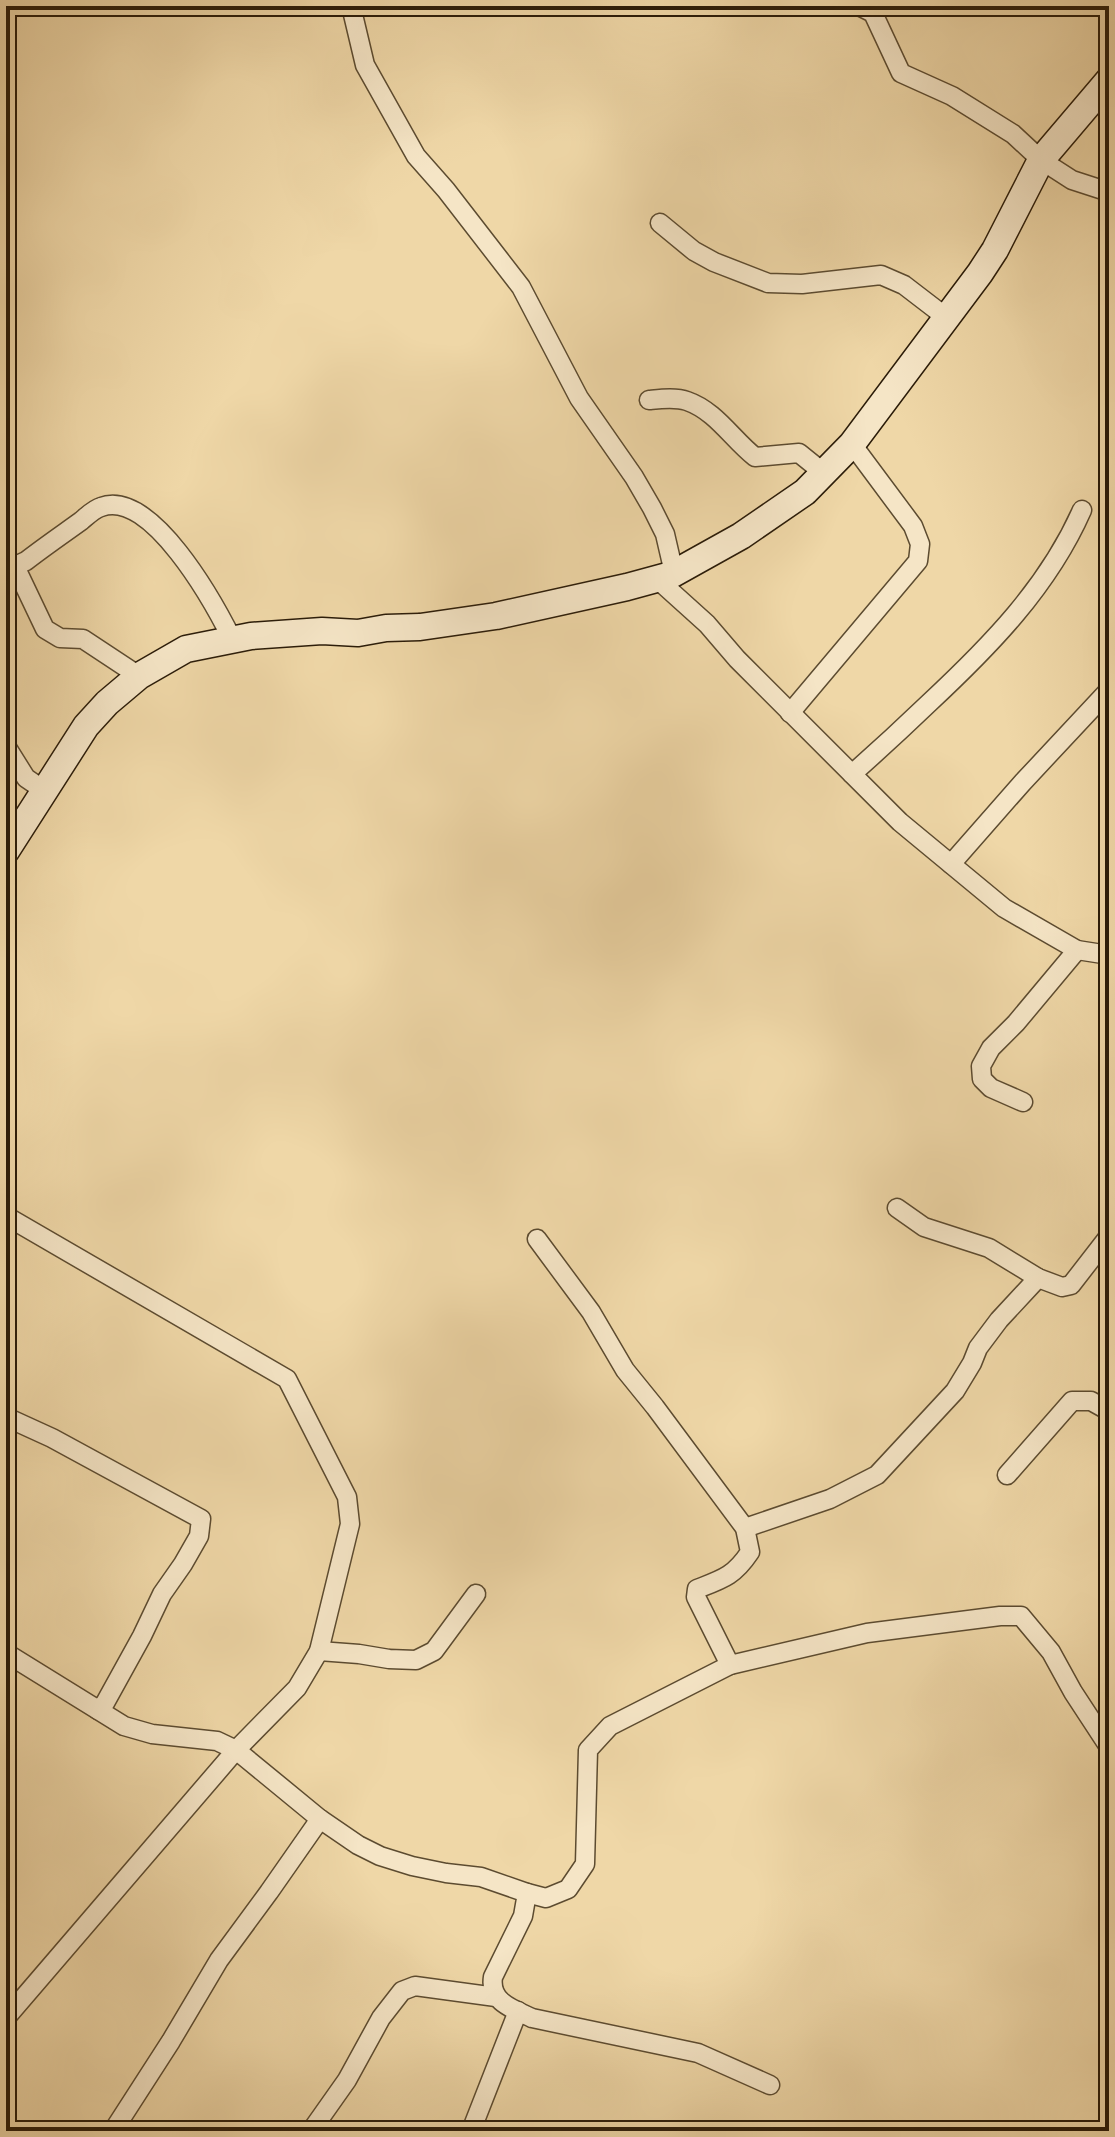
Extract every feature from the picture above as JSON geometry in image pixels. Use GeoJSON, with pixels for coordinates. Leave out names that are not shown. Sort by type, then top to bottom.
{"type":"FeatureCollection","features":[{"type":"Feature","properties":{"kind":"street"},"geometry":{"type":"LineString","coordinates":[[351,6],[365,65],[416,156],[521,287],[579,398],[652,508],[665,534],[665,575],[737,659],[881,806],[1004,908],[1077,950],[1109,955]]}},
{"type":"Feature","properties":{"kind":"street"},"geometry":{"type":"LineString","coordinates":[[859,6],[873,13],[901,73],[952,96],[1013,134],[1041,160],[1072,180],[1109,192]]}},
{"type":"Feature","properties":{"kind":"street"},"geometry":{"type":"LineString","coordinates":[[6,851],[86,726],[139,676],[186,649],[232,639],[420,627],[496,616],[627,587],[665,575],[741,536],[805,492],[852,444],[947,318],[995,250],[1041,160],[1109,80]]}},
{"type":"Feature","properties":{"kind":"street"},"geometry":{"type":"LineString","coordinates":[[660,223],[694,251],[768,283],[802,284],[881,275],[904,285],[947,318]]}},
{"type":"Feature","properties":{"kind":"street"},"geometry":{"type":"LineString","coordinates":[[649,400],[686,400],[725,426],[741,446],[755,457],[799,453],[825,474]]}},
{"type":"Feature","properties":{"kind":"street"},"geometry":{"type":"LineString","coordinates":[[790,713],[918,561],[920,544],[913,526],[852,444]]}},
{"type":"Feature","properties":{"kind":"street"},"geometry":{"type":"LineString","coordinates":[[139,676],[83,639],[60,638],[45,629],[11,563],[26,561],[101,507],[123,504],[162,532],[215,603],[232,639]]}},
{"type":"Feature","properties":{"kind":"street"},"geometry":{"type":"LineString","coordinates":[[852,774],[971,664],[1017,613],[1052,567],[1082,510]]}},
{"type":"Feature","properties":{"kind":"street"},"geometry":{"type":"LineString","coordinates":[[951,864],[1109,690]]}},
{"type":"Feature","properties":{"kind":"street"},"geometry":{"type":"LineString","coordinates":[[6,746],[26,778],[45,791]]}},
{"type":"Feature","properties":{"kind":"street"},"geometry":{"type":"LineString","coordinates":[[1023,1102],[991,1088],[982,1079],[981,1066],[991,1048],[1077,950]]}},
{"type":"Feature","properties":{"kind":"street"},"geometry":{"type":"LineString","coordinates":[[897,1208],[924,1227],[989,1248],[1038,1278],[1062,1287],[1071,1285],[1108,1239]]}},
{"type":"Feature","properties":{"kind":"street"},"geometry":{"type":"LineString","coordinates":[[6,1216],[287,1379],[347,1497],[350,1524],[319,1651],[297,1688],[236,1750],[6,2018]]}},
{"type":"Feature","properties":{"kind":"street"},"geometry":{"type":"LineString","coordinates":[[537,1239],[591,1312],[625,1370],[745,1528],[750,1552],[739,1568],[721,1580],[697,1589],[696,1597],[730,1665]]}},
{"type":"Feature","properties":{"kind":"street"},"geometry":{"type":"LineString","coordinates":[[745,1528],[830,1499],[877,1475],[955,1391],[978,1348],[1038,1278]]}},
{"type":"Feature","properties":{"kind":"street"},"geometry":{"type":"LineString","coordinates":[[1007,1475],[1072,1401],[1091,1401],[1109,1411]]}},
{"type":"Feature","properties":{"kind":"street"},"geometry":{"type":"LineString","coordinates":[[6,1417],[52,1438],[201,1519],[199,1536],[162,1594],[105,1703],[98,1710]]}},
{"type":"Feature","properties":{"kind":"street"},"geometry":{"type":"LineString","coordinates":[[319,1651],[416,1660],[434,1651],[476,1594]]}},
{"type":"Feature","properties":{"kind":"street"},"geometry":{"type":"LineString","coordinates":[[6,1653],[124,1726],[152,1734],[217,1741],[236,1750],[320,1819],[380,1856],[435,1871],[481,1877],[546,1898],[568,1889],[585,1864],[588,1750],[599,1736],[610,1726],[730,1665],[867,1633],[1021,1616],[1051,1652],[1109,1747]]}},
{"type":"Feature","properties":{"kind":"street"},"geometry":{"type":"LineString","coordinates":[[113,2131],[219,1960],[320,1819]]}},
{"type":"Feature","properties":{"kind":"street"},"geometry":{"type":"LineString","coordinates":[[496,1997],[493,1977],[523,1916],[527,1893]]}},
{"type":"Feature","properties":{"kind":"street"},"geometry":{"type":"LineString","coordinates":[[311,2131],[347,2080],[381,2018],[402,1991],[415,1986],[496,1997],[532,2018],[698,2053],[770,2085]]}},
{"type":"Feature","properties":{"kind":"street"},"geometry":{"type":"LineString","coordinates":[[471,2131],[518,2011]]}}]}
